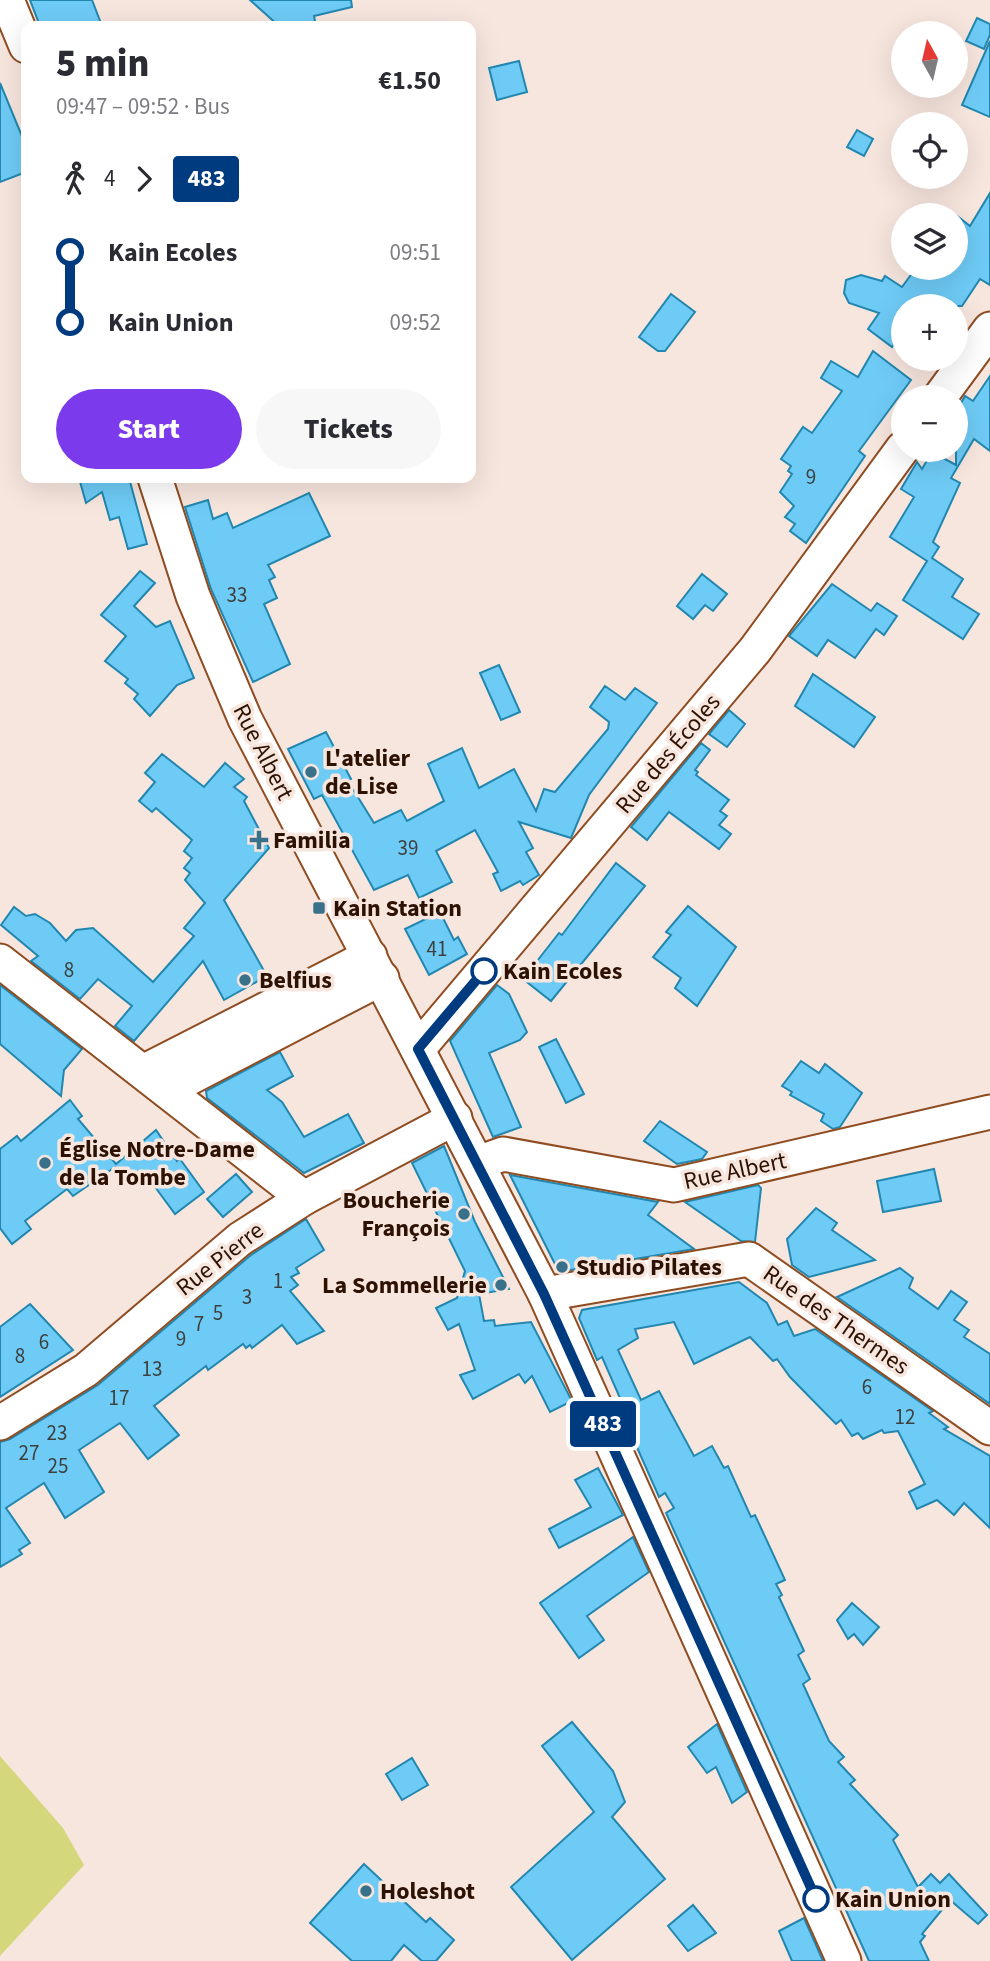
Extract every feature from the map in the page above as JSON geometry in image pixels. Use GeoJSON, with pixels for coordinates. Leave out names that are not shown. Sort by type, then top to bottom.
{"type":"FeatureCollection","features":[{"type":"Feature","properties":{"kind":"street"},"geometry":{"type":"LineString","coordinates":[[6,0],[21,34]]}},
{"type":"Feature","properties":{"kind":"street"},"geometry":{"type":"LineString","coordinates":[[949,385],[990,329]]}},
{"type":"Feature","properties":{"kind":"street","name":"Rue des Écoles"},"geometry":{"type":"LineString","coordinates":[[418,1049],[755,650],[893,462]]}},
{"type":"Feature","properties":{"kind":"street","name":"Rue Albert"},"geometry":{"type":"LineString","coordinates":[[157,483],[183,568],[216,656],[273,774],[455,1118],[544,1294],[844,1961]]}},
{"type":"Feature","properties":{"kind":"street"},"geometry":{"type":"LineString","coordinates":[[0,961],[304,1198]]}},
{"type":"Feature","properties":{"kind":"street"},"geometry":{"type":"LineString","coordinates":[[155,1081],[376,967]]}},
{"type":"Feature","properties":{"kind":"street","name":"Rue Albert"},"geometry":{"type":"LineString","coordinates":[[478,1163],[503,1154],[674,1185],[990,1112]]}},
{"type":"Feature","properties":{"kind":"street","name":"Rue Pierre"},"geometry":{"type":"LineString","coordinates":[[0,1423],[86,1370],[240,1239],[304,1198],[455,1118]]}},
{"type":"Feature","properties":{"kind":"street","name":"Rue des Thermes"},"geometry":{"type":"LineString","coordinates":[[544,1294],[749,1259],[990,1428]]}},
{"type":"Feature","properties":{"kind":"green space"},"geometry":{"type":"Polygon","coordinates":[[[0,1756],[63,1828],[84,1865],[0,1956],[0,1756]]]}},
{"type":"Feature","properties":{"kind":"building"},"geometry":{"type":"Polygon","coordinates":[[[30,0],[92,0],[100,21],[38,21],[30,0]]]}},
{"type":"Feature","properties":{"kind":"building"},"geometry":{"type":"Polygon","coordinates":[[[250,0],[351,0],[352,7],[314,16],[315,21],[273,21],[250,0]]]}},
{"type":"Feature","properties":{"kind":"building"},"geometry":{"type":"Polygon","coordinates":[[[977,18],[990,24],[990,35],[984,49],[968,42],[977,18]]]}},
{"type":"Feature","properties":{"kind":"building"},"geometry":{"type":"Polygon","coordinates":[[[990,41],[990,117],[962,105],[965,98],[968,98],[968,91],[990,41]]]}},
{"type":"Feature","properties":{"kind":"building"},"geometry":{"type":"Polygon","coordinates":[[[519,61],[527,92],[497,100],[489,68],[519,61]]]}},
{"type":"Feature","properties":{"kind":"building"},"geometry":{"type":"Polygon","coordinates":[[[0,83],[21,134],[21,174],[0,182],[0,83]]]}},
{"type":"Feature","properties":{"kind":"building"},"geometry":{"type":"Polygon","coordinates":[[[857,130],[873,139],[864,156],[847,147],[857,130]]]}},
{"type":"Feature","properties":{"kind":"building"},"geometry":{"type":"Polygon","coordinates":[[[990,193],[990,285],[980,279],[968,297],[968,294],[891,294],[891,346],[868,329],[879,313],[849,303],[844,293],[846,280],[861,275],[882,281],[885,276],[902,287],[907,280],[968,280],[968,224],[970,226],[990,193]]]}},
{"type":"Feature","properties":{"kind":"building"},"geometry":{"type":"Polygon","coordinates":[[[671,294],[695,312],[665,351],[658,351],[639,337],[671,294]]]}},
{"type":"Feature","properties":{"kind":"building"},"geometry":{"type":"Polygon","coordinates":[[[873,351],[891,365],[891,371],[899,371],[911,380],[907,385],[891,385],[891,407],[859,451],[865,456],[806,543],[790,531],[795,524],[785,517],[794,506],[780,492],[792,474],[788,471],[791,466],[781,459],[803,427],[812,433],[842,391],[821,378],[831,361],[858,377],[873,351]]]}},
{"type":"Feature","properties":{"kind":"building"},"geometry":{"type":"Polygon","coordinates":[[[990,376],[990,451],[974,439],[968,449],[968,398],[973,401],[990,376]]]}},
{"type":"Feature","properties":{"kind":"building"},"geometry":{"type":"Polygon","coordinates":[[[917,462],[922,469],[926,462],[950,462],[956,465],[956,462],[960,462],[951,478],[960,483],[933,542],[939,547],[932,558],[963,579],[952,597],[979,614],[963,639],[903,600],[927,561],[890,537],[914,497],[901,489],[917,462]]]}},
{"type":"Feature","properties":{"kind":"building"},"geometry":{"type":"Polygon","coordinates":[[[80,483],[130,483],[147,544],[128,549],[119,517],[110,520],[102,492],[86,503],[80,483]]]}},
{"type":"Feature","properties":{"kind":"building"},"geometry":{"type":"Polygon","coordinates":[[[309,493],[330,536],[268,565],[275,577],[269,580],[277,598],[264,604],[290,664],[253,682],[211,589],[185,507],[208,500],[213,519],[227,513],[233,528],[309,493]]]}},
{"type":"Feature","properties":{"kind":"building"},"geometry":{"type":"Polygon","coordinates":[[[140,571],[155,583],[134,606],[156,627],[170,621],[194,678],[177,685],[150,716],[134,699],[138,694],[125,683],[128,679],[105,661],[126,636],[101,615],[140,571]]]}},
{"type":"Feature","properties":{"kind":"building"},"geometry":{"type":"Polygon","coordinates":[[[702,574],[727,594],[713,611],[705,605],[693,619],[677,606],[702,574]]]}},
{"type":"Feature","properties":{"kind":"building"},"geometry":{"type":"Polygon","coordinates":[[[832,584],[871,611],[877,603],[897,616],[884,635],[876,629],[855,658],[828,640],[817,656],[789,636],[832,584]]]}},
{"type":"Feature","properties":{"kind":"building"},"geometry":{"type":"Polygon","coordinates":[[[499,665],[520,712],[501,720],[480,673],[499,665]]]}},
{"type":"Feature","properties":{"kind":"building"},"geometry":{"type":"Polygon","coordinates":[[[813,674],[875,717],[854,747],[795,706],[813,674]]]}},
{"type":"Feature","properties":{"kind":"building"},"geometry":{"type":"Polygon","coordinates":[[[605,686],[625,700],[635,688],[657,703],[589,795],[571,838],[519,822],[533,848],[526,852],[539,875],[523,885],[520,881],[501,891],[493,874],[498,872],[475,830],[436,851],[452,882],[419,898],[408,875],[374,890],[322,795],[314,799],[288,749],[326,732],[351,779],[348,781],[374,823],[401,810],[407,821],[444,801],[428,764],[462,748],[479,788],[514,769],[536,811],[544,789],[555,792],[608,729],[609,722],[590,707],[605,686]]]}},
{"type":"Feature","properties":{"kind":"building"},"geometry":{"type":"Polygon","coordinates":[[[729,710],[745,724],[727,747],[709,734],[729,710]]]}},
{"type":"Feature","properties":{"kind":"building"},"geometry":{"type":"Polygon","coordinates":[[[701,743],[710,750],[695,770],[698,772],[696,775],[729,800],[720,811],[727,816],[719,825],[731,834],[719,849],[669,812],[647,840],[631,827],[701,743]]]}},
{"type":"Feature","properties":{"kind":"building"},"geometry":{"type":"Polygon","coordinates":[[[162,754],[204,787],[225,763],[244,779],[234,787],[247,797],[244,801],[269,848],[224,900],[267,976],[224,1000],[203,961],[134,1041],[115,1026],[132,1006],[98,979],[80,999],[31,961],[38,956],[1,925],[14,907],[26,916],[35,914],[50,923],[66,941],[76,930],[93,928],[153,982],[194,936],[184,928],[205,903],[185,880],[190,873],[184,868],[192,858],[184,851],[192,840],[156,808],[152,812],[139,801],[155,782],[145,773],[162,754]]]}},
{"type":"Feature","properties":{"kind":"building"},"geometry":{"type":"Polygon","coordinates":[[[616,863],[645,886],[551,1001],[523,979],[559,933],[562,935],[616,863]]]}},
{"type":"Feature","properties":{"kind":"building"},"geometry":{"type":"Polygon","coordinates":[[[688,906],[736,947],[697,1006],[675,988],[681,978],[653,957],[671,935],[666,932],[688,906]]]}},
{"type":"Feature","properties":{"kind":"building"},"geometry":{"type":"Polygon","coordinates":[[[440,912],[454,940],[458,937],[467,954],[429,975],[405,929],[440,912]]]}},
{"type":"Feature","properties":{"kind":"building"},"geometry":{"type":"Polygon","coordinates":[[[0,985],[82,1049],[64,1070],[61,1096],[0,1044],[0,985]]]}},
{"type":"Feature","properties":{"kind":"building"},"geometry":{"type":"Polygon","coordinates":[[[497,985],[509,994],[527,1032],[520,1040],[489,1053],[521,1127],[493,1137],[450,1041],[497,985]]]}},
{"type":"Feature","properties":{"kind":"building"},"geometry":{"type":"Polygon","coordinates":[[[556,1039],[584,1094],[566,1103],[539,1047],[556,1039]]]}},
{"type":"Feature","properties":{"kind":"building"},"geometry":{"type":"Polygon","coordinates":[[[280,1052],[293,1076],[267,1090],[282,1102],[304,1137],[348,1114],[364,1143],[304,1173],[207,1098],[206,1091],[280,1052]]]}},
{"type":"Feature","properties":{"kind":"building"},"geometry":{"type":"Polygon","coordinates":[[[801,1061],[819,1073],[825,1064],[862,1093],[840,1127],[833,1129],[821,1121],[824,1114],[790,1095],[792,1092],[782,1086],[801,1061]]]}},
{"type":"Feature","properties":{"kind":"building","name":"Église Notre-Dame de la Tombe"},"geometry":{"type":"Polygon","coordinates":[[[70,1100],[82,1116],[78,1119],[116,1164],[156,1130],[177,1161],[180,1159],[204,1192],[175,1214],[147,1176],[131,1187],[115,1167],[73,1196],[67,1189],[25,1221],[31,1229],[12,1244],[0,1228],[0,1149],[17,1136],[21,1141],[70,1100]]]}},
{"type":"Feature","properties":{"kind":"building"},"geometry":{"type":"Polygon","coordinates":[[[660,1121],[707,1152],[702,1159],[677,1164],[644,1141],[660,1121]]]}},
{"type":"Feature","properties":{"kind":"building"},"geometry":{"type":"Polygon","coordinates":[[[444,1146],[475,1222],[509,1289],[479,1294],[484,1321],[494,1320],[495,1326],[531,1322],[572,1401],[550,1412],[532,1376],[525,1383],[519,1374],[473,1399],[460,1375],[475,1370],[459,1324],[448,1330],[436,1308],[457,1298],[465,1271],[412,1163],[444,1146]]]}},
{"type":"Feature","properties":{"kind":"building"},"geometry":{"type":"Polygon","coordinates":[[[934,1169],[941,1201],[883,1212],[877,1181],[934,1169]]]}},
{"type":"Feature","properties":{"kind":"building"},"geometry":{"type":"Polygon","coordinates":[[[236,1174],[252,1192],[223,1217],[207,1199],[236,1174]]]}},
{"type":"Feature","properties":{"kind":"building"},"geometry":{"type":"Polygon","coordinates":[[[510,1175],[658,1202],[648,1215],[694,1249],[559,1272],[510,1175]]]}},
{"type":"Feature","properties":{"kind":"building"},"geometry":{"type":"Polygon","coordinates":[[[758,1185],[761,1188],[755,1242],[741,1241],[685,1202],[758,1185]]]}},
{"type":"Feature","properties":{"kind":"building"},"geometry":{"type":"Polygon","coordinates":[[[816,1208],[837,1223],[832,1230],[875,1260],[809,1277],[792,1265],[787,1239],[816,1208]]]}},
{"type":"Feature","properties":{"kind":"building"},"geometry":{"type":"Polygon","coordinates":[[[306,1219],[324,1250],[296,1268],[299,1273],[291,1277],[298,1285],[290,1291],[324,1331],[297,1344],[282,1325],[252,1348],[250,1345],[246,1348],[243,1344],[208,1370],[206,1366],[154,1406],[179,1435],[148,1459],[120,1423],[79,1450],[104,1492],[65,1518],[44,1483],[6,1508],[30,1543],[19,1550],[22,1554],[0,1567],[0,1442],[10,1439],[98,1385],[251,1255],[306,1219]]]}},
{"type":"Feature","properties":{"kind":"building"},"geometry":{"type":"Polygon","coordinates":[[[900,1268],[913,1278],[909,1288],[938,1309],[951,1291],[967,1302],[954,1320],[969,1330],[964,1337],[990,1354],[990,1404],[837,1297],[900,1268]]]}},
{"type":"Feature","properties":{"kind":"building"},"geometry":{"type":"Polygon","coordinates":[[[739,1282],[767,1303],[778,1325],[787,1321],[794,1336],[815,1329],[933,1411],[929,1413],[948,1427],[944,1429],[990,1456],[990,1528],[964,1503],[954,1515],[937,1500],[917,1509],[909,1492],[925,1484],[898,1431],[884,1433],[882,1430],[863,1439],[858,1433],[852,1436],[841,1420],[836,1424],[790,1377],[777,1359],[773,1361],[750,1337],[694,1364],[674,1322],[635,1329],[638,1338],[618,1350],[641,1400],[659,1391],[694,1456],[712,1446],[724,1468],[728,1466],[751,1517],[755,1515],[785,1580],[776,1584],[782,1595],[779,1597],[804,1651],[798,1655],[810,1679],[803,1684],[829,1741],[844,1757],[838,1762],[855,1780],[850,1784],[898,1835],[893,1840],[918,1887],[931,1874],[940,1883],[949,1874],[987,1915],[978,1924],[950,1900],[922,1934],[925,1936],[920,1942],[929,1961],[869,1961],[666,1513],[674,1508],[665,1493],[659,1497],[616,1400],[620,1398],[602,1357],[597,1360],[579,1318],[582,1310],[739,1282]]]}},
{"type":"Feature","properties":{"kind":"building"},"geometry":{"type":"Polygon","coordinates":[[[30,1304],[73,1350],[0,1397],[0,1327],[30,1304]]]}},
{"type":"Feature","properties":{"kind":"building"},"geometry":{"type":"Polygon","coordinates":[[[598,1468],[623,1515],[559,1548],[549,1529],[591,1507],[575,1480],[598,1468]]]}},
{"type":"Feature","properties":{"kind":"building"},"geometry":{"type":"Polygon","coordinates":[[[633,1537],[649,1572],[587,1616],[604,1640],[579,1658],[540,1603],[633,1537]]]}},
{"type":"Feature","properties":{"kind":"building"},"geometry":{"type":"Polygon","coordinates":[[[852,1603],[879,1627],[863,1645],[854,1634],[848,1639],[837,1620],[852,1603]]]}},
{"type":"Feature","properties":{"kind":"building"},"geometry":{"type":"Polygon","coordinates":[[[572,1722],[613,1771],[625,1802],[612,1817],[665,1879],[572,1960],[511,1887],[594,1812],[542,1746],[572,1722]]]}},
{"type":"Feature","properties":{"kind":"building"},"geometry":{"type":"Polygon","coordinates":[[[717,1724],[747,1792],[732,1803],[716,1767],[707,1773],[688,1747],[717,1724]]]}},
{"type":"Feature","properties":{"kind":"building"},"geometry":{"type":"Polygon","coordinates":[[[412,1758],[428,1785],[402,1800],[386,1774],[412,1758]]]}},
{"type":"Feature","properties":{"kind":"building","name":"Holeshot"},"geometry":{"type":"Polygon","coordinates":[[[364,1864],[426,1922],[430,1918],[454,1940],[436,1961],[422,1961],[404,1945],[391,1961],[352,1961],[310,1923],[364,1864]]]}},
{"type":"Feature","properties":{"kind":"building"},"geometry":{"type":"Polygon","coordinates":[[[693,1905],[716,1933],[688,1951],[668,1926],[693,1905]]]}},
{"type":"Feature","properties":{"kind":"building"},"geometry":{"type":"Polygon","coordinates":[[[804,1918],[823,1961],[792,1961],[779,1931],[804,1918]]]}},
{"type":"Feature","properties":{"kind":"bus line","name":"483"},"geometry":{"type":"LineString","coordinates":[[484,971],[418,1049],[544,1294],[816,1899]]}},
{"type":"Feature","properties":{"kind":"place","name":"L'atelier de Lise"},"geometry":{"type":"Point","coordinates":[311,772]}},
{"type":"Feature","properties":{"kind":"place","name":"Familia"},"geometry":{"type":"Point","coordinates":[259,840]}},
{"type":"Feature","properties":{"kind":"place","name":"Kain Station"},"geometry":{"type":"Point","coordinates":[319,908]}},
{"type":"Feature","properties":{"kind":"place","name":"Kain Ecoles"},"geometry":{"type":"Point","coordinates":[484,971]}},
{"type":"Feature","properties":{"kind":"place","name":"Belfius"},"geometry":{"type":"Point","coordinates":[245,980]}},
{"type":"Feature","properties":{"kind":"place","name":"Église Notre-Dame de la Tombe"},"geometry":{"type":"Point","coordinates":[45,1163]}},
{"type":"Feature","properties":{"kind":"place","name":"Boucherie François"},"geometry":{"type":"Point","coordinates":[464,1214]}},
{"type":"Feature","properties":{"kind":"place","name":"Studio Pilates"},"geometry":{"type":"Point","coordinates":[562,1267]}},
{"type":"Feature","properties":{"kind":"place","name":"La Sommellerie"},"geometry":{"type":"Point","coordinates":[501,1285]}},
{"type":"Feature","properties":{"kind":"place","name":"Holeshot"},"geometry":{"type":"Point","coordinates":[366,1891]}},
{"type":"Feature","properties":{"kind":"place","name":"Kain Union"},"geometry":{"type":"Point","coordinates":[816,1899]}}]}
